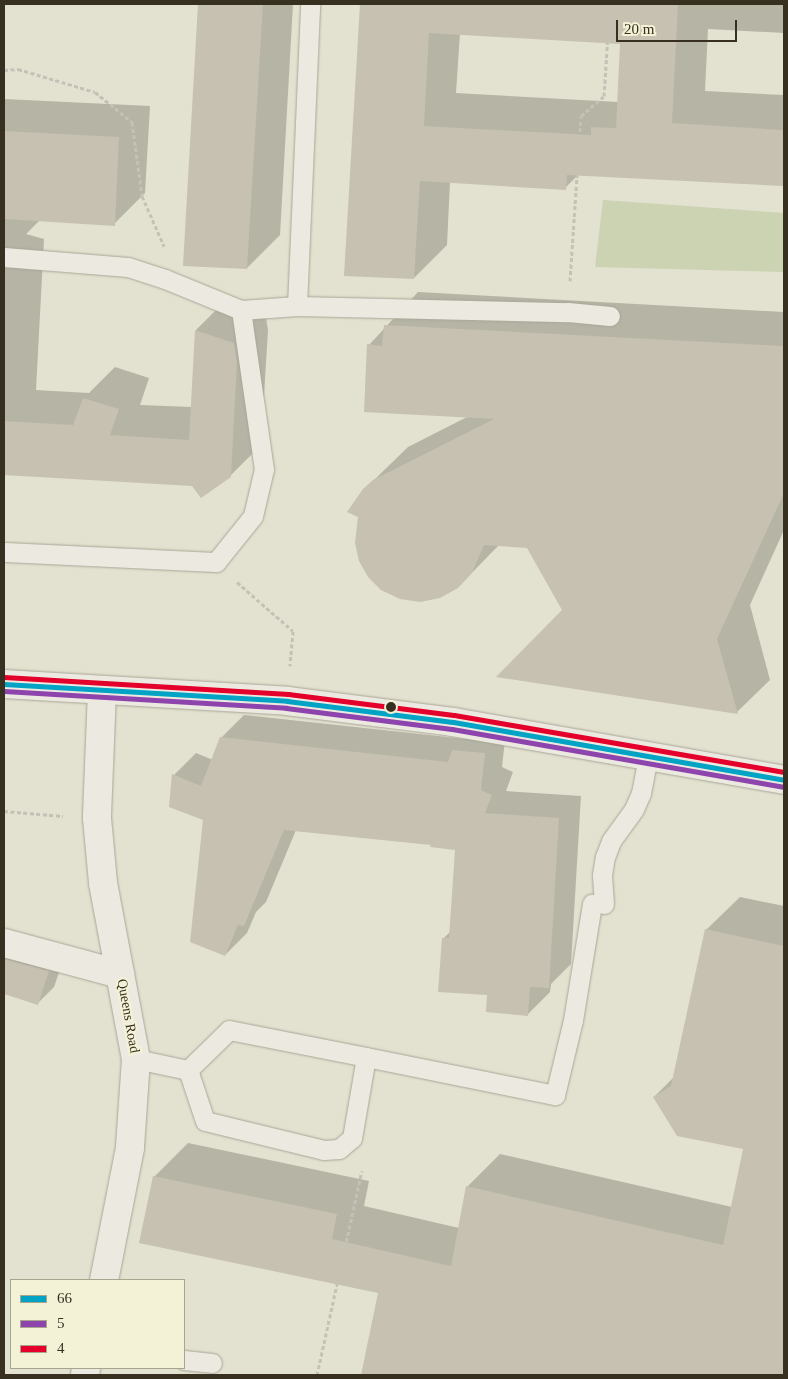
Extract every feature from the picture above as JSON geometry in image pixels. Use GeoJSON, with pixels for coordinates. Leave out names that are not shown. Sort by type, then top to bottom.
{"type":"FeatureCollection","features":[{"type":"Feature","properties":{"kind":"main road"},"geometry":{"type":"LineString","coordinates":[[4,684],[288,701],[453,722],[784,780]]}},
{"type":"Feature","properties":{"kind":"main road","name":"Queens Road"},"geometry":{"type":"LineString","coordinates":[[102,691],[97,818],[103,883],[136,1059],[130,1148],[104,1279]]}},
{"type":"Feature","properties":{"kind":"main road"},"geometry":{"type":"LineString","coordinates":[[4,943],[120,974]]}},
{"type":"Feature","properties":{"kind":"lane"},"geometry":{"type":"LineString","coordinates":[[297,306],[310,4]]}},
{"type":"Feature","properties":{"kind":"lane"},"geometry":{"type":"LineString","coordinates":[[4,257],[128,267],[240,310],[297,306],[568,312],[610,316]]}},
{"type":"Feature","properties":{"kind":"lane"},"geometry":{"type":"LineString","coordinates":[[4,552],[216,562],[253,516],[264,469],[240,310]]}},
{"type":"Feature","properties":{"kind":"lane"},"geometry":{"type":"LineString","coordinates":[[188,1070],[229,1030],[555,1095],[598,904],[605,857],[611,841],[642,793],[648,756]]}},
{"type":"Feature","properties":{"kind":"lane"},"geometry":{"type":"LineString","coordinates":[[188,1070],[205,1120],[324,1150],[340,1149],[352,1138],[366,1057]]}},
{"type":"Feature","properties":{"kind":"lane"},"geometry":{"type":"LineString","coordinates":[[136,1059],[188,1070]]}},
{"type":"Feature","properties":{"kind":"lane"},"geometry":{"type":"LineString","coordinates":[[185,1360],[212,1363]]}},
{"type":"Feature","properties":{"kind":"path"},"geometry":{"type":"LineString","coordinates":[[568,312],[581,116],[604,96],[610,4]]}},
{"type":"Feature","properties":{"kind":"path"},"geometry":{"type":"LineString","coordinates":[[4,70],[18,69],[95,92],[132,122],[142,196],[181,286]]}},
{"type":"Feature","properties":{"kind":"path"},"geometry":{"type":"LineString","coordinates":[[216,562],[293,631],[288,701]]}},
{"type":"Feature","properties":{"kind":"path"},"geometry":{"type":"LineString","coordinates":[[4,811],[97,818]]}},
{"type":"Feature","properties":{"kind":"path"},"geometry":{"type":"LineString","coordinates":[[317,1375],[364,1165]]}},
{"type":"Feature","properties":{"kind":"green space"},"geometry":{"type":"Polygon","coordinates":[[[603,200],[784,213],[784,272],[595,267],[603,200]]]}},
{"type":"Feature","properties":{"kind":"building"},"geometry":{"type":"Polygon","coordinates":[[[198,4],[263,4],[247,269],[183,266],[198,4]]]}},
{"type":"Feature","properties":{"kind":"building"},"geometry":{"type":"Polygon","coordinates":[[[360,4],[678,4],[672,123],[784,130],[784,186],[567,175],[566,190],[420,181],[414,279],[344,276],[360,4]],[[429,33],[424,126],[591,135],[591,127],[616,128],[620,44],[429,33]]]}},
{"type":"Feature","properties":{"kind":"building"},"geometry":{"type":"Polygon","coordinates":[[[4,131],[119,137],[115,226],[4,219],[4,131]]]}},
{"type":"Feature","properties":{"kind":"building"},"geometry":{"type":"Polygon","coordinates":[[[384,325],[784,346],[784,493],[717,639],[738,714],[496,677],[562,610],[527,548],[484,545],[472,573],[458,588],[440,598],[420,602],[400,599],[381,590],[368,577],[359,561],[355,543],[358,517],[347,512],[363,489],[373,480],[494,419],[364,412],[367,344],[382,346],[384,325]]]}},
{"type":"Feature","properties":{"kind":"building"},"geometry":{"type":"Polygon","coordinates":[[[195,330],[234,343],[237,362],[231,477],[201,498],[192,486],[4,475],[4,421],[73,425],[83,398],[119,409],[110,435],[189,440],[195,330]]]}},
{"type":"Feature","properties":{"kind":"building"},"geometry":{"type":"Polygon","coordinates":[[[220,737],[448,762],[452,750],[485,753],[481,790],[492,795],[485,813],[559,818],[549,988],[530,987],[528,1016],[486,1012],[487,995],[438,992],[442,938],[449,938],[455,850],[430,847],[431,845],[284,830],[244,926],[238,925],[225,956],[190,942],[203,820],[169,807],[172,774],[201,786],[220,737]]]}},
{"type":"Feature","properties":{"kind":"building"},"geometry":{"type":"Polygon","coordinates":[[[705,929],[784,946],[784,1375],[361,1375],[378,1293],[139,1243],[153,1176],[337,1214],[332,1239],[451,1266],[466,1186],[723,1245],[743,1149],[677,1136],[653,1097],[671,1086],[705,929]]]}},
{"type":"Feature","properties":{"kind":"building"},"geometry":{"type":"Polygon","coordinates":[[[4,959],[49,971],[38,1005],[4,994],[4,959]]]}},
{"type":"Feature","properties":{"kind":"transit line","name":"4"},"geometry":{"type":"LineString","coordinates":[[4,677],[288,694],[454,715],[784,772]]}},
{"type":"Feature","properties":{"kind":"transit line","name":"66"},"geometry":{"type":"LineString","coordinates":[[4,684],[287,701],[453,722],[784,780]]}},
{"type":"Feature","properties":{"kind":"transit line","name":"5"},"geometry":{"type":"LineString","coordinates":[[4,691],[286,708],[452,729],[783,787]]}}]}
